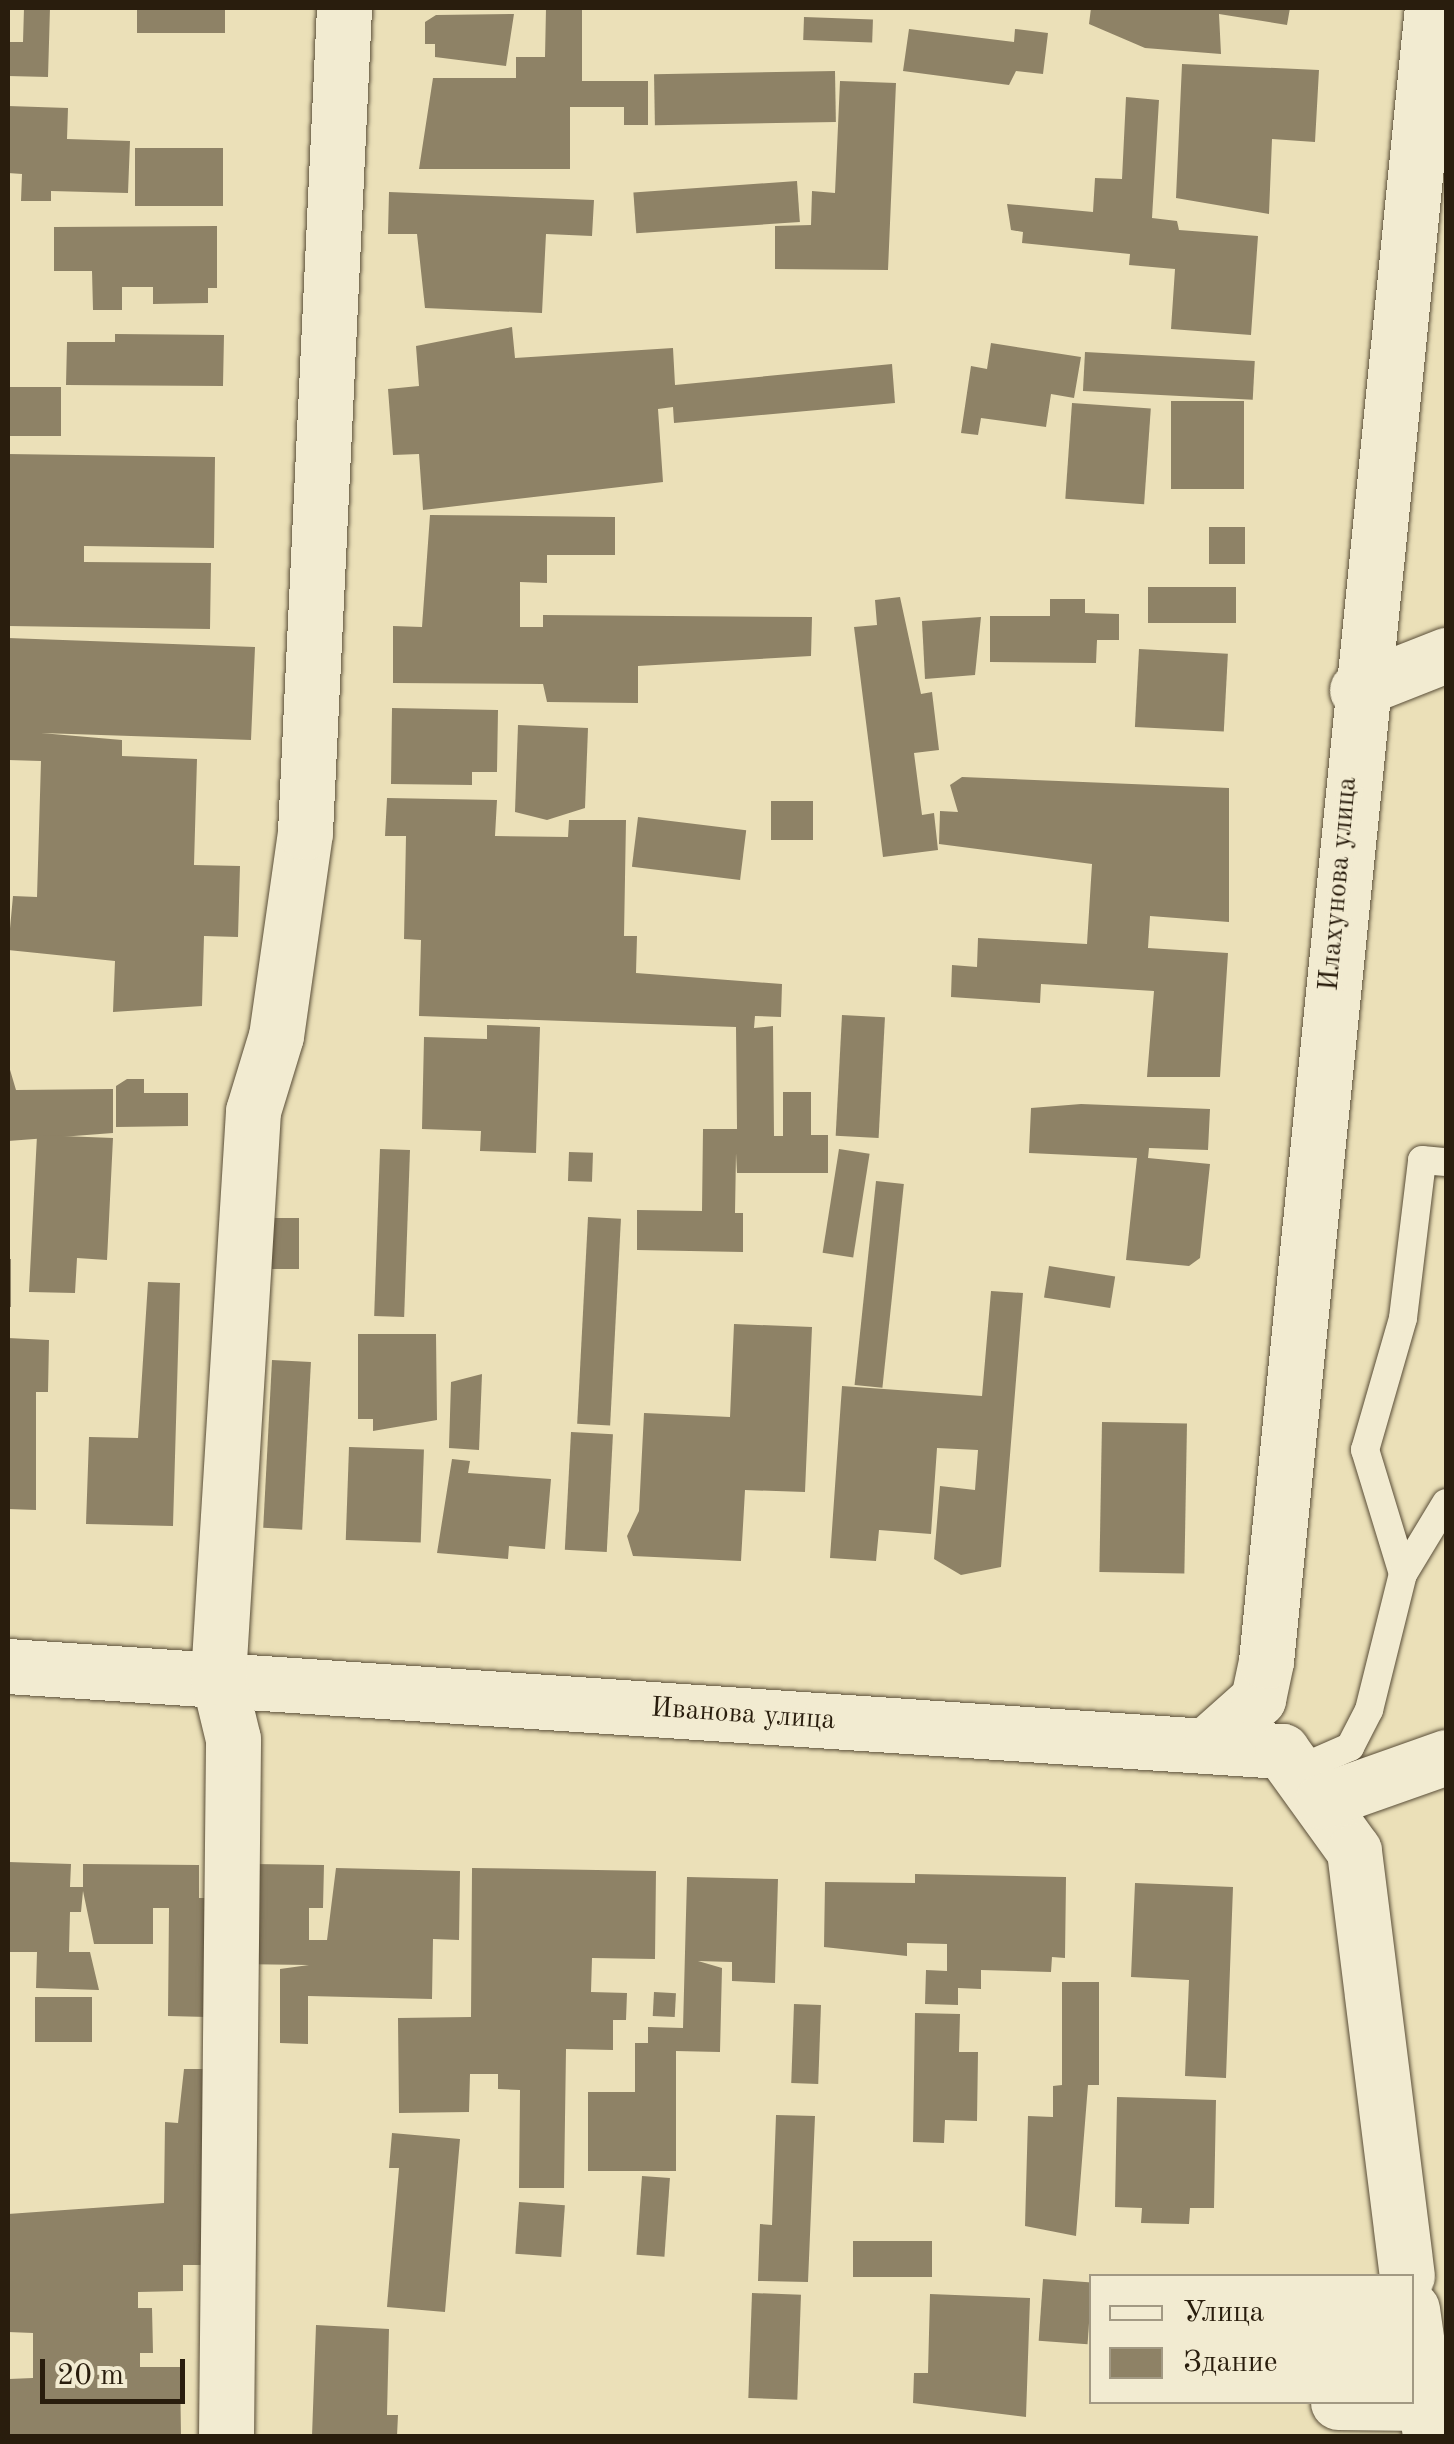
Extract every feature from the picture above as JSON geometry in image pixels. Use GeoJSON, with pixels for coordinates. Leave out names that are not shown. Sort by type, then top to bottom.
{"type":"FeatureCollection","features":[{"type":"Feature","properties":{"kind":"street"},"geometry":{"type":"LineString","coordinates":[[226,2436],[233,1738],[218,1677],[254,1111],[276,1036],[305,832],[344,8]]}},
{"type":"Feature","properties":{"kind":"street","name":"Илахунова улица"},"geometry":{"type":"LineString","coordinates":[[1212,1740],[1258,1698],[1266,1661],[1357,690],[1432,8]]}},
{"type":"Feature","properties":{"kind":"street"},"geometry":{"type":"LineString","coordinates":[[1357,690],[1446,655]]}},
{"type":"Feature","properties":{"kind":"street","name":"Иванова улица"},"geometry":{"type":"LineString","coordinates":[[8,1666],[218,1677],[1119,1742],[1212,1740],[1282,1750],[1310,1785]]}},
{"type":"Feature","properties":{"kind":"street"},"geometry":{"type":"LineString","coordinates":[[1407,2274],[1354,1852],[1310,1785],[1446,1757]]}},
{"type":"Feature","properties":{"kind":"street"},"geometry":{"type":"LineString","coordinates":[[1348,2404],[1428,2420],[1414,2323]]}},
{"type":"Feature","properties":{"kind":"lane"},"geometry":{"type":"LineString","coordinates":[[1404,1574],[1366,1450],[1404,1318],[1422,1160],[1446,1162]]}},
{"type":"Feature","properties":{"kind":"lane"},"geometry":{"type":"LineString","coordinates":[[1310,1785],[1350,1748],[1370,1710],[1404,1574],[1446,1503]]}},
{"type":"Feature","properties":{"kind":"building"},"geometry":{"type":"Polygon","coordinates":[[[24,8],[50,8],[48,77],[8,76],[8,42],[23,42],[24,8]]]}},
{"type":"Feature","properties":{"kind":"building"},"geometry":{"type":"Polygon","coordinates":[[[137,8],[225,8],[225,33],[137,33],[137,8]]]}},
{"type":"Feature","properties":{"kind":"building"},"geometry":{"type":"Polygon","coordinates":[[[546,8],[582,8],[582,81],[648,81],[648,125],[624,125],[624,107],[570,107],[570,169],[419,169],[433,78],[516,78],[516,57],[545,57],[546,8]]]}},
{"type":"Feature","properties":{"kind":"building"},"geometry":{"type":"Polygon","coordinates":[[[1091,8],[1290,8],[1287,25],[1219,14],[1221,54],[1145,48],[1089,24],[1091,8]]]}},
{"type":"Feature","properties":{"kind":"building"},"geometry":{"type":"Polygon","coordinates":[[[514,14],[506,66],[435,57],[435,44],[425,44],[425,22],[436,15],[514,14]]]}},
{"type":"Feature","properties":{"kind":"building"},"geometry":{"type":"Polygon","coordinates":[[[804,17],[873,19],[872,42],[803,40],[804,17]]]}},
{"type":"Feature","properties":{"kind":"building"},"geometry":{"type":"Polygon","coordinates":[[[909,29],[1014,42],[1015,29],[1048,33],[1043,74],[1016,71],[1009,85],[903,71],[909,29]]]}},
{"type":"Feature","properties":{"kind":"building"},"geometry":{"type":"Polygon","coordinates":[[[1182,64],[1319,70],[1315,142],[1272,139],[1269,214],[1176,198],[1182,64]]]}},
{"type":"Feature","properties":{"kind":"building"},"geometry":{"type":"Polygon","coordinates":[[[835,71],[836,122],[655,125],[654,74],[835,71]]]}},
{"type":"Feature","properties":{"kind":"building"},"geometry":{"type":"Polygon","coordinates":[[[840,81],[896,83],[888,270],[775,269],[775,226],[811,225],[812,191],[835,193],[840,81]]]}},
{"type":"Feature","properties":{"kind":"building"},"geometry":{"type":"Polygon","coordinates":[[[1126,97],[1159,100],[1152,218],[1177,221],[1179,230],[1258,236],[1251,335],[1171,329],[1175,269],[1129,265],[1130,254],[1022,243],[1023,232],[1011,230],[1007,204],[1093,212],[1095,178],[1122,179],[1126,97]]]}},
{"type":"Feature","properties":{"kind":"building"},"geometry":{"type":"Polygon","coordinates":[[[8,106],[68,108],[67,139],[130,141],[128,193],[51,191],[51,201],[21,201],[22,174],[8,173],[8,106]]]}},
{"type":"Feature","properties":{"kind":"building"},"geometry":{"type":"Polygon","coordinates":[[[135,148],[223,148],[223,206],[135,206],[135,148]]]}},
{"type":"Feature","properties":{"kind":"building"},"geometry":{"type":"Polygon","coordinates":[[[797,181],[800,222],[636,233],[633,192],[797,181]]]}},
{"type":"Feature","properties":{"kind":"building"},"geometry":{"type":"Polygon","coordinates":[[[389,192],[594,200],[592,236],[546,234],[542,313],[425,308],[417,234],[388,234],[389,192]]]}},
{"type":"Feature","properties":{"kind":"building"},"geometry":{"type":"Polygon","coordinates":[[[217,226],[217,288],[208,288],[208,303],[153,304],[153,287],[122,287],[122,310],[93,310],[92,271],[54,271],[54,227],[217,226]]]}},
{"type":"Feature","properties":{"kind":"building"},"geometry":{"type":"Polygon","coordinates":[[[512,327],[515,358],[673,348],[675,385],[892,364],[895,403],[674,423],[673,407],[658,409],[663,482],[423,510],[419,454],[393,455],[388,389],[419,386],[416,346],[512,327]]]}},
{"type":"Feature","properties":{"kind":"building"},"geometry":{"type":"Polygon","coordinates":[[[115,334],[224,335],[223,386],[66,385],[67,342],[115,342],[115,334]]]}},
{"type":"Feature","properties":{"kind":"building"},"geometry":{"type":"Polygon","coordinates":[[[991,343],[1081,357],[1074,398],[1051,394],[1046,427],[981,418],[978,435],[961,433],[971,366],[987,369],[991,343]]]}},
{"type":"Feature","properties":{"kind":"building"},"geometry":{"type":"Polygon","coordinates":[[[1085,352],[1255,361],[1253,400],[1083,391],[1085,352]]]}},
{"type":"Feature","properties":{"kind":"building"},"geometry":{"type":"Polygon","coordinates":[[[8,387],[61,387],[61,436],[8,436],[8,387]]]}},
{"type":"Feature","properties":{"kind":"building"},"geometry":{"type":"Polygon","coordinates":[[[1171,401],[1244,401],[1244,489],[1171,489],[1171,401]]]}},
{"type":"Feature","properties":{"kind":"building"},"geometry":{"type":"Polygon","coordinates":[[[1072,403],[1151,409],[1144,504],[1065,499],[1072,403]]]}},
{"type":"Feature","properties":{"kind":"building"},"geometry":{"type":"Polygon","coordinates":[[[8,454],[215,457],[214,548],[84,546],[84,562],[211,563],[210,629],[8,626],[8,454]]]}},
{"type":"Feature","properties":{"kind":"building"},"geometry":{"type":"Polygon","coordinates":[[[430,515],[615,517],[615,555],[547,555],[547,583],[520,582],[520,627],[543,627],[543,615],[812,617],[811,656],[638,666],[638,703],[547,702],[543,684],[393,683],[393,626],[422,627],[430,515]]]}},
{"type":"Feature","properties":{"kind":"building"},"geometry":{"type":"Polygon","coordinates":[[[1209,527],[1245,527],[1245,564],[1209,564],[1209,527]]]}},
{"type":"Feature","properties":{"kind":"building"},"geometry":{"type":"Polygon","coordinates":[[[1148,587],[1236,587],[1236,623],[1148,623],[1148,587]]]}},
{"type":"Feature","properties":{"kind":"building"},"geometry":{"type":"Polygon","coordinates":[[[900,597],[921,694],[932,692],[939,750],[914,753],[922,815],[934,813],[938,850],[883,857],[854,627],[877,625],[875,600],[900,597]]]}},
{"type":"Feature","properties":{"kind":"building"},"geometry":{"type":"Polygon","coordinates":[[[1050,599],[1085,599],[1085,613],[1119,614],[1119,640],[1097,640],[1096,663],[990,662],[990,616],[1050,616],[1050,599]]]}},
{"type":"Feature","properties":{"kind":"building"},"geometry":{"type":"Polygon","coordinates":[[[981,617],[975,675],[925,679],[922,621],[981,617]]]}},
{"type":"Feature","properties":{"kind":"building"},"geometry":{"type":"Polygon","coordinates":[[[8,638],[255,647],[251,740],[41,733],[122,740],[122,756],[197,759],[194,865],[240,866],[238,937],[204,936],[202,1006],[113,1012],[115,961],[8,950],[13,896],[37,897],[41,761],[8,760],[8,638]]]}},
{"type":"Feature","properties":{"kind":"building"},"geometry":{"type":"Polygon","coordinates":[[[1139,649],[1228,654],[1224,732],[1135,727],[1139,649]]]}},
{"type":"Feature","properties":{"kind":"building"},"geometry":{"type":"Polygon","coordinates":[[[392,708],[498,710],[497,772],[472,772],[472,785],[391,784],[392,708]]]}},
{"type":"Feature","properties":{"kind":"building"},"geometry":{"type":"Polygon","coordinates":[[[518,725],[588,728],[585,808],[547,820],[515,812],[518,725]]]}},
{"type":"Feature","properties":{"kind":"building"},"geometry":{"type":"Polygon","coordinates":[[[962,777],[1229,788],[1229,922],[1150,916],[1148,948],[1228,953],[1220,1077],[1147,1077],[1154,991],[1041,984],[1040,1003],[951,997],[952,965],[977,967],[978,938],[1087,944],[1092,864],[939,844],[940,811],[958,812],[950,785],[962,777]]]}},
{"type":"Feature","properties":{"kind":"building"},"geometry":{"type":"Polygon","coordinates":[[[387,798],[497,800],[495,836],[568,837],[569,820],[626,820],[624,936],[637,936],[636,973],[782,984],[781,1017],[755,1016],[754,1028],[773,1026],[774,1136],[783,1136],[783,1092],[811,1092],[811,1135],[828,1135],[828,1173],[737,1173],[736,1153],[735,1213],[743,1213],[743,1252],[637,1250],[637,1210],[702,1211],[703,1129],[737,1129],[736,1027],[419,1016],[421,940],[404,939],[406,836],[385,836],[387,798]]]}},
{"type":"Feature","properties":{"kind":"building"},"geometry":{"type":"Polygon","coordinates":[[[771,801],[813,801],[813,840],[771,840],[771,801]]]}},
{"type":"Feature","properties":{"kind":"building"},"geometry":{"type":"Polygon","coordinates":[[[638,817],[746,830],[740,880],[632,867],[638,817]]]}},
{"type":"Feature","properties":{"kind":"building"},"geometry":{"type":"Polygon","coordinates":[[[842,1015],[885,1017],[879,1138],[836,1136],[842,1015]]]}},
{"type":"Feature","properties":{"kind":"building"},"geometry":{"type":"Polygon","coordinates":[[[487,1025],[540,1027],[536,1153],[480,1151],[481,1131],[422,1129],[424,1037],[487,1039],[487,1025]]]}},
{"type":"Feature","properties":{"kind":"building"},"geometry":{"type":"Polygon","coordinates":[[[8,1063],[16,1090],[113,1089],[113,1133],[8,1141],[8,1063]]]}},
{"type":"Feature","properties":{"kind":"building"},"geometry":{"type":"Polygon","coordinates":[[[127,1079],[144,1079],[144,1093],[188,1093],[188,1126],[116,1127],[116,1086],[127,1079]]]}},
{"type":"Feature","properties":{"kind":"building"},"geometry":{"type":"Polygon","coordinates":[[[1081,1104],[1210,1109],[1208,1150],[1149,1148],[1148,1158],[1210,1164],[1200,1258],[1189,1266],[1126,1260],[1137,1158],[1029,1153],[1031,1108],[1081,1104]]]}},
{"type":"Feature","properties":{"kind":"building"},"geometry":{"type":"Polygon","coordinates":[[[37,1135],[113,1138],[107,1260],[77,1258],[75,1293],[29,1292],[37,1135]]]}},
{"type":"Feature","properties":{"kind":"building"},"geometry":{"type":"Polygon","coordinates":[[[380,1149],[410,1150],[404,1317],[374,1316],[380,1149]]]}},
{"type":"Feature","properties":{"kind":"building"},"geometry":{"type":"Polygon","coordinates":[[[839,1149],[870,1154],[853,1258],[823,1253],[839,1149]]]}},
{"type":"Feature","properties":{"kind":"building"},"geometry":{"type":"Polygon","coordinates":[[[569,1152],[593,1153],[592,1182],[568,1181],[569,1152]]]}},
{"type":"Feature","properties":{"kind":"building"},"geometry":{"type":"Polygon","coordinates":[[[876,1181],[904,1184],[882,1388],[855,1385],[876,1181]]]}},
{"type":"Feature","properties":{"kind":"building"},"geometry":{"type":"Polygon","coordinates":[[[588,1217],[621,1219],[610,1425],[577,1424],[588,1217]]]}},
{"type":"Feature","properties":{"kind":"building"},"geometry":{"type":"Polygon","coordinates":[[[272,1218],[299,1218],[299,1269],[272,1269],[272,1218]]]}},
{"type":"Feature","properties":{"kind":"building"},"geometry":{"type":"Polygon","coordinates":[[[8,1259],[11,1259],[8,1307],[8,1259]]]}},
{"type":"Feature","properties":{"kind":"building"},"geometry":{"type":"Polygon","coordinates":[[[1049,1266],[1115,1276],[1110,1308],[1044,1298],[1049,1266]]]}},
{"type":"Feature","properties":{"kind":"building"},"geometry":{"type":"Polygon","coordinates":[[[148,1282],[180,1283],[173,1526],[86,1524],[89,1437],[138,1438],[148,1282]]]}},
{"type":"Feature","properties":{"kind":"building"},"geometry":{"type":"Polygon","coordinates":[[[991,1291],[1023,1293],[1001,1567],[961,1575],[934,1559],[940,1486],[975,1490],[978,1450],[937,1448],[931,1534],[879,1530],[876,1561],[830,1558],[842,1386],[982,1396],[991,1291]]]}},
{"type":"Feature","properties":{"kind":"building"},"geometry":{"type":"Polygon","coordinates":[[[734,1324],[812,1327],[805,1492],[745,1490],[741,1561],[633,1556],[627,1536],[639,1511],[644,1413],[730,1417],[734,1324]]]}},
{"type":"Feature","properties":{"kind":"building"},"geometry":{"type":"Polygon","coordinates":[[[358,1334],[436,1334],[437,1420],[373,1431],[373,1419],[358,1419],[358,1334]]]}},
{"type":"Feature","properties":{"kind":"building"},"geometry":{"type":"Polygon","coordinates":[[[8,1338],[49,1340],[48,1392],[36,1392],[36,1510],[8,1509],[8,1338]]]}},
{"type":"Feature","properties":{"kind":"building"},"geometry":{"type":"Polygon","coordinates":[[[272,1360],[311,1362],[302,1530],[263,1528],[272,1360]]]}},
{"type":"Feature","properties":{"kind":"building"},"geometry":{"type":"Polygon","coordinates":[[[482,1374],[479,1450],[449,1448],[451,1382],[482,1374]]]}},
{"type":"Feature","properties":{"kind":"building"},"geometry":{"type":"Polygon","coordinates":[[[1102,1422],[1187,1423],[1184,1573],[1099,1572],[1102,1422]]]}},
{"type":"Feature","properties":{"kind":"building"},"geometry":{"type":"Polygon","coordinates":[[[571,1432],[613,1434],[607,1552],[565,1550],[571,1432]]]}},
{"type":"Feature","properties":{"kind":"building"},"geometry":{"type":"Polygon","coordinates":[[[349,1447],[424,1450],[421,1543],[346,1540],[349,1447]]]}},
{"type":"Feature","properties":{"kind":"building"},"geometry":{"type":"Polygon","coordinates":[[[452,1459],[470,1461],[468,1473],[551,1479],[545,1549],[509,1546],[508,1559],[437,1553],[452,1459]]]}},
{"type":"Feature","properties":{"kind":"building"},"geometry":{"type":"Polygon","coordinates":[[[8,1862],[71,1864],[70,1887],[83,1887],[83,1864],[199,1865],[199,1898],[208,1898],[207,2017],[168,2016],[169,1908],[153,1908],[153,1944],[94,1944],[83,1891],[81,1912],[70,1912],[69,1952],[90,1952],[99,1990],[36,1988],[37,1952],[8,1952],[8,1862]]]}},
{"type":"Feature","properties":{"kind":"building"},"geometry":{"type":"Polygon","coordinates":[[[247,1864],[324,1865],[323,1908],[309,1908],[309,1940],[327,1940],[336,1868],[460,1871],[459,1940],[433,1939],[432,1999],[308,1996],[308,2044],[280,2043],[280,1969],[309,1965],[246,1964],[247,1864]]]}},
{"type":"Feature","properties":{"kind":"building"},"geometry":{"type":"Polygon","coordinates":[[[472,1868],[656,1871],[655,1959],[592,1958],[591,1992],[627,1993],[626,2020],[613,2020],[613,2050],[566,2049],[564,2188],[519,2188],[520,2090],[498,2089],[498,2074],[470,2074],[469,2112],[399,2113],[398,2018],[471,2017],[472,1868]]]}},
{"type":"Feature","properties":{"kind":"building"},"geometry":{"type":"Polygon","coordinates":[[[915,1874],[1066,1877],[1065,1958],[1052,1957],[1051,1972],[981,1970],[981,1989],[958,1988],[958,2005],[925,2004],[926,1970],[947,1971],[947,1944],[907,1943],[907,1956],[824,1947],[825,1882],[915,1883],[915,1874]]]}},
{"type":"Feature","properties":{"kind":"building"},"geometry":{"type":"Polygon","coordinates":[[[687,1877],[778,1879],[775,1983],[732,1981],[732,1962],[698,1961],[722,1968],[720,2052],[676,2051],[676,2171],[588,2171],[588,2092],[635,2092],[635,2043],[648,2043],[648,2027],[683,2028],[687,1877]]]}},
{"type":"Feature","properties":{"kind":"building"},"geometry":{"type":"Polygon","coordinates":[[[1135,1883],[1233,1887],[1226,2078],[1185,2076],[1189,1980],[1131,1977],[1135,1883]]]}},
{"type":"Feature","properties":{"kind":"building"},"geometry":{"type":"Polygon","coordinates":[[[1062,1982],[1099,1982],[1099,2085],[1088,2085],[1076,2236],[1025,2226],[1028,2116],[1053,2117],[1053,2086],[1062,2085],[1062,1982]]]}},
{"type":"Feature","properties":{"kind":"building"},"geometry":{"type":"Polygon","coordinates":[[[654,1992],[676,1993],[675,2017],[653,2016],[654,1992]]]}},
{"type":"Feature","properties":{"kind":"building"},"geometry":{"type":"Polygon","coordinates":[[[35,1997],[92,1997],[92,2042],[35,2042],[35,1997]]]}},
{"type":"Feature","properties":{"kind":"building"},"geometry":{"type":"Polygon","coordinates":[[[794,2004],[821,2005],[818,2084],[791,2083],[794,2004]]]}},
{"type":"Feature","properties":{"kind":"building"},"geometry":{"type":"Polygon","coordinates":[[[915,2013],[960,2014],[959,2052],[978,2052],[977,2121],[945,2120],[944,2143],[913,2142],[915,2013]]]}},
{"type":"Feature","properties":{"kind":"building"},"geometry":{"type":"Polygon","coordinates":[[[184,2069],[203,2069],[202,2265],[183,2265],[183,2291],[138,2292],[138,2308],[152,2308],[153,2353],[140,2353],[140,2367],[180,2367],[181,2436],[8,2436],[9,2379],[33,2378],[33,2333],[8,2332],[8,2214],[164,2203],[165,2122],[178,2123],[184,2069]]]}},
{"type":"Feature","properties":{"kind":"building"},"geometry":{"type":"Polygon","coordinates":[[[1117,2097],[1216,2100],[1214,2208],[1190,2208],[1189,2224],[1141,2223],[1142,2208],[1115,2207],[1117,2097]]]}},
{"type":"Feature","properties":{"kind":"building"},"geometry":{"type":"Polygon","coordinates":[[[776,2115],[815,2116],[808,2282],[758,2281],[760,2224],[772,2225],[776,2115]]]}},
{"type":"Feature","properties":{"kind":"building"},"geometry":{"type":"Polygon","coordinates":[[[392,2133],[460,2139],[445,2312],[387,2307],[399,2168],[389,2168],[392,2133]]]}},
{"type":"Feature","properties":{"kind":"building"},"geometry":{"type":"Polygon","coordinates":[[[642,2176],[670,2178],[664,2257],[636,2255],[642,2176]]]}},
{"type":"Feature","properties":{"kind":"building"},"geometry":{"type":"Polygon","coordinates":[[[519,2202],[565,2205],[561,2257],[515,2254],[519,2202]]]}},
{"type":"Feature","properties":{"kind":"building"},"geometry":{"type":"Polygon","coordinates":[[[853,2241],[932,2241],[932,2277],[853,2277],[853,2241]]]}},
{"type":"Feature","properties":{"kind":"building"},"geometry":{"type":"Polygon","coordinates":[[[1043,2279],[1089,2282],[1088,2344],[1039,2341],[1043,2279]]]}},
{"type":"Feature","properties":{"kind":"building"},"geometry":{"type":"Polygon","coordinates":[[[752,2293],[801,2295],[797,2400],[748,2398],[752,2293]]]}},
{"type":"Feature","properties":{"kind":"building"},"geometry":{"type":"Polygon","coordinates":[[[930,2294],[1030,2298],[1026,2417],[913,2403],[914,2373],[928,2373],[930,2294]]]}},
{"type":"Feature","properties":{"kind":"building"},"geometry":{"type":"Polygon","coordinates":[[[316,2325],[389,2329],[387,2415],[398,2415],[397,2436],[312,2436],[316,2325]]]}}]}
